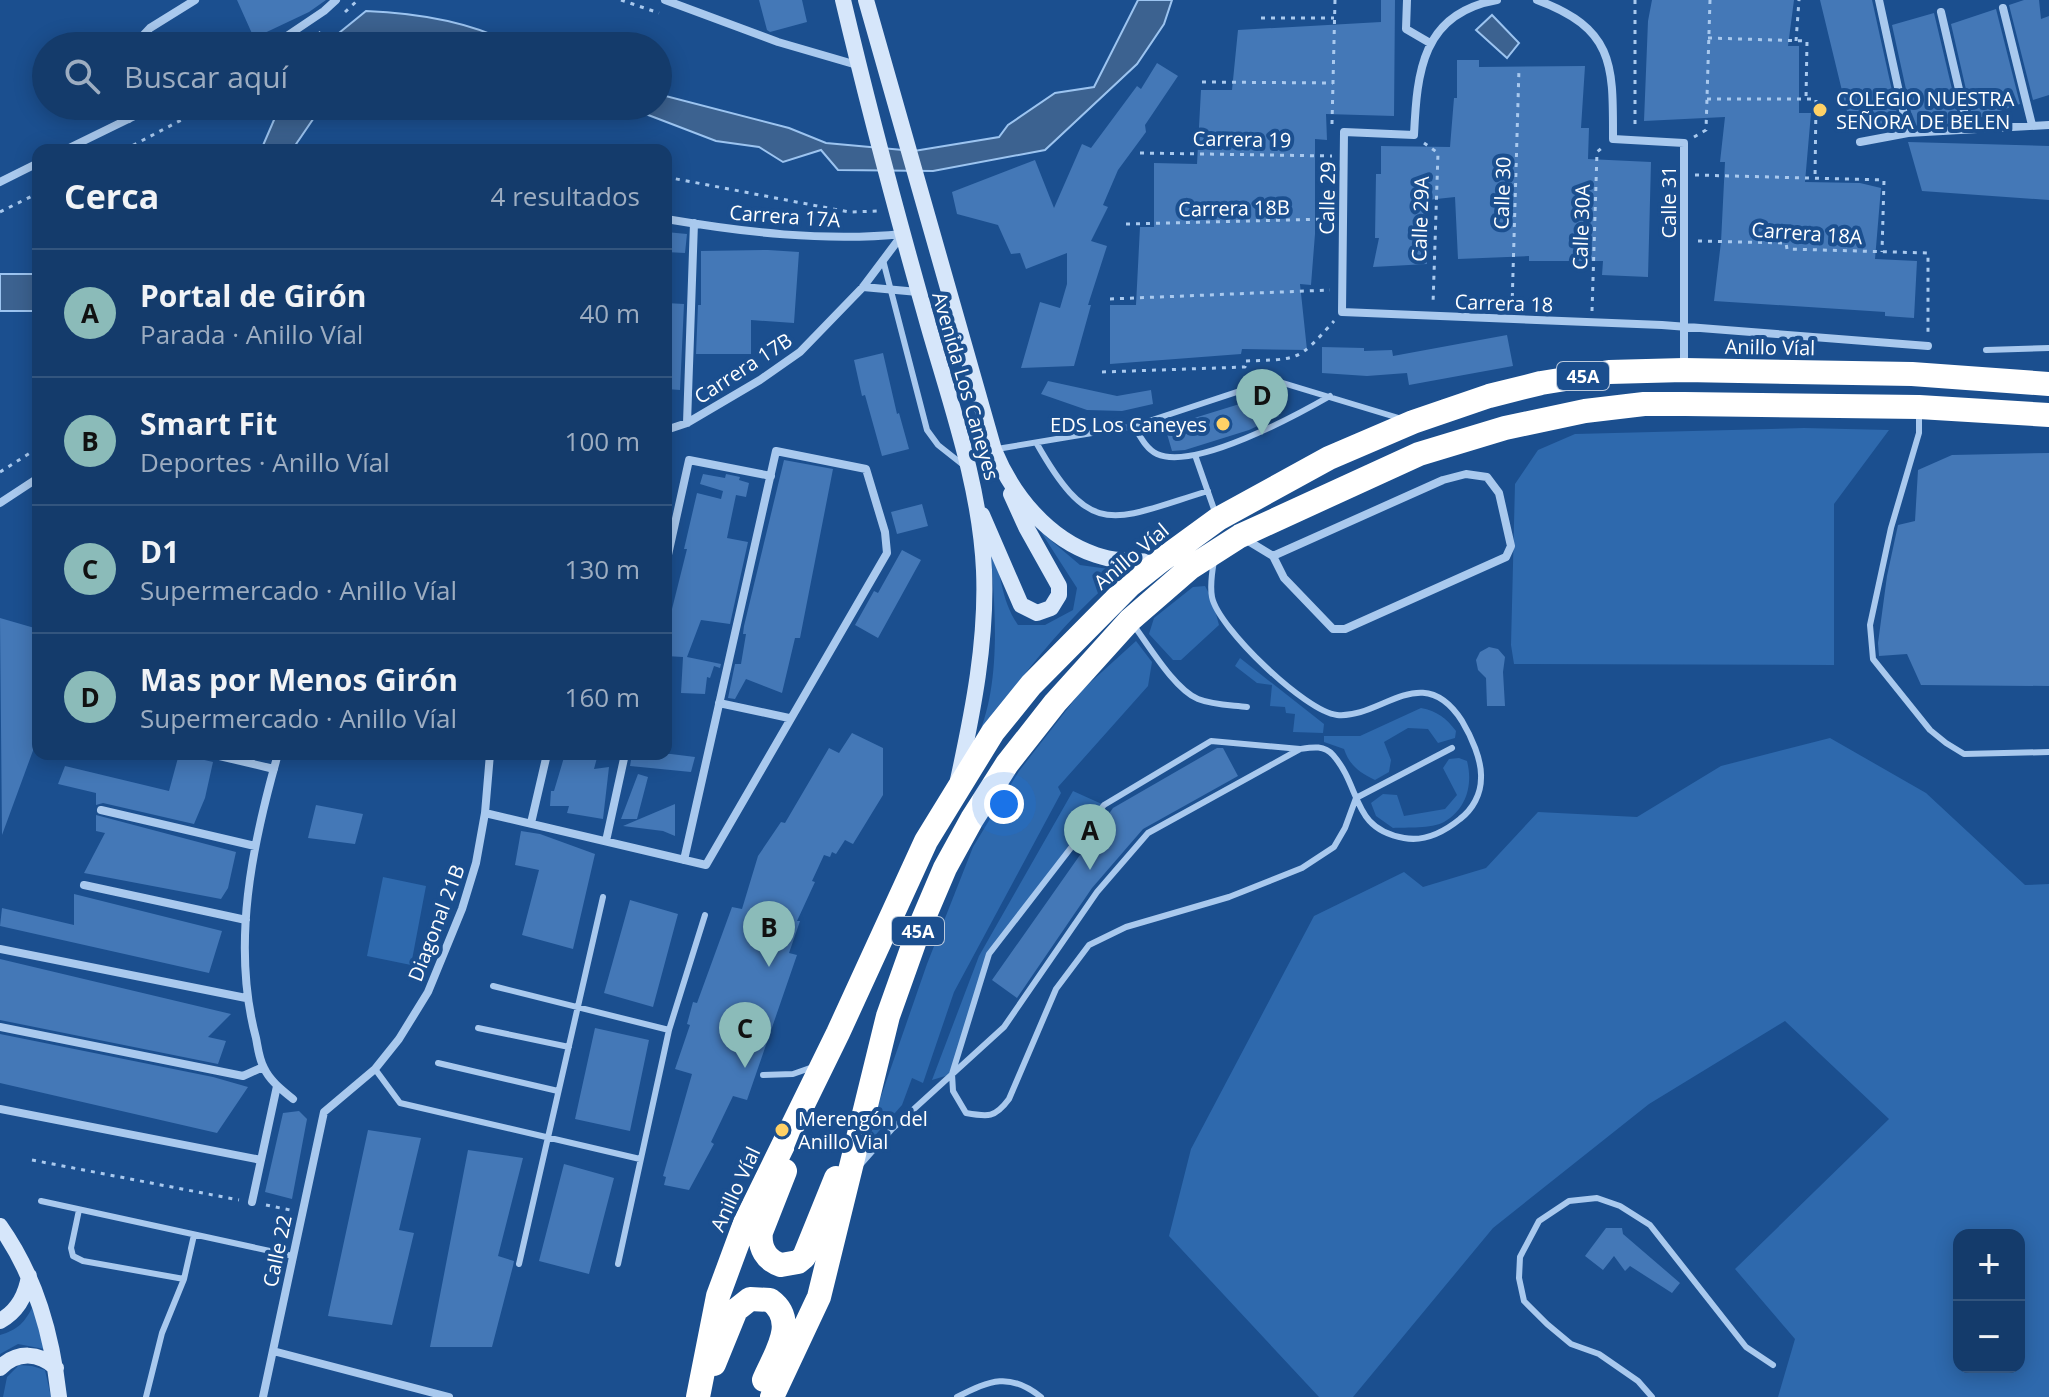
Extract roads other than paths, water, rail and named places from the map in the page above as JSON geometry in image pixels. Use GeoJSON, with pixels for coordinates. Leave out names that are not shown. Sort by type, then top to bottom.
{"type":"FeatureCollection","features":[{"type":"Feature","properties":{"kind":"highway","name":"Anillo Víal"},"geometry":{"type":"LineString","coordinates":[[700,1397],[718,1296],[757,1195],[826,1058],[900,893],[956,789],[993,732],[1031,685],[1130,585],[1159,562],[1218,519],[1329,458],[1413,422],[1489,396],[1541,383],[1609,372],[1684,370],[1912,374],[2049,384]]}},
{"type":"Feature","properties":{"kind":"highway","name":"45A"},"geometry":{"type":"LineString","coordinates":[[772,1397],[819,1297],[888,1016],[945,868],[1007,764],[1055,703],[1130,620],[1161,591],[1240,536],[1419,454],[1505,428],[1585,411],[1629,405],[1685,404],[1919,407],[2049,415]]}},
{"type":"Feature","properties":{"kind":"highway"},"geometry":{"type":"LineString","coordinates":[[808,1092],[788,1162],[761,1232],[761,1248],[774,1262],[788,1265],[804,1257],[863,1112]]}},
{"type":"Feature","properties":{"kind":"highway"},"geometry":{"type":"LineString","coordinates":[[700,1397],[736,1310],[743,1302],[762,1297],[778,1306],[786,1325],[759,1397]]}},
{"type":"Feature","properties":{"kind":"main road","name":"Avenida Los Caneyes"},"geometry":{"type":"LineString","coordinates":[[843,0],[891,192],[978,506],[984,571],[983,619],[971,723],[956,789]]}},
{"type":"Feature","properties":{"kind":"main road","name":"Avenida Los Caneyes"},"geometry":{"type":"LineString","coordinates":[[868,1],[918,186],[994,450],[1003,470],[1037,517],[1072,545],[1098,556],[1124,561],[1159,562]]}},
{"type":"Feature","properties":{"kind":"main road"},"geometry":{"type":"LineString","coordinates":[[978,506],[1021,605],[1037,613],[1051,608],[1059,595],[1059,586],[1026,527],[1003,470]]}},
{"type":"Feature","properties":{"kind":"main road"},"geometry":{"type":"LineString","coordinates":[[0,1226],[29,1276],[43,1312],[56,1368],[59,1397]]}},
{"type":"Feature","properties":{"kind":"main road"},"geometry":{"type":"LineString","coordinates":[[0,1321],[23,1299],[29,1276]]}},
{"type":"Feature","properties":{"kind":"main road"},"geometry":{"type":"LineString","coordinates":[[0,1368],[12,1358],[30,1355],[40,1357],[56,1368]]}},
{"type":"Feature","properties":{"kind":"street"},"geometry":{"type":"LineString","coordinates":[[170,14],[173,0]]}},
{"type":"Feature","properties":{"kind":"street"},"geometry":{"type":"LineString","coordinates":[[146,32],[195,0]]}},
{"type":"Feature","properties":{"kind":"street"},"geometry":{"type":"LineString","coordinates":[[296,32],[336,0]]}},
{"type":"Feature","properties":{"kind":"street"},"geometry":{"type":"LineString","coordinates":[[665,0],[778,42],[859,66]]}},
{"type":"Feature","properties":{"kind":"street"},"geometry":{"type":"LineString","coordinates":[[1407,0],[1406,29],[1430,43],[1453,18],[1471,7],[1497,0]]}},
{"type":"Feature","properties":{"kind":"street","name":"Calle 31"},"geometry":{"type":"LineString","coordinates":[[1537,0],[1571,15],[1598,38],[1609,64],[1613,93],[1613,139],[1684,143],[1684,370]]}},
{"type":"Feature","properties":{"kind":"street"},"geometry":{"type":"LineString","coordinates":[[1879,0],[1908,133]]}},
{"type":"Feature","properties":{"kind":"street"},"geometry":{"type":"LineString","coordinates":[[2003,8],[2032,125]]}},
{"type":"Feature","properties":{"kind":"street"},"geometry":{"type":"LineString","coordinates":[[1941,12],[1968,128]]}},
{"type":"Feature","properties":{"kind":"street","name":"Calle 29"},"geometry":{"type":"LineString","coordinates":[[1342,312],[1344,132],[1414,135],[1416,92],[1430,43]]}},
{"type":"Feature","properties":{"kind":"street"},"geometry":{"type":"LineString","coordinates":[[77,144],[127,120]]}},
{"type":"Feature","properties":{"kind":"street"},"geometry":{"type":"LineString","coordinates":[[1860,142],[1908,133],[2049,125]]}},
{"type":"Feature","properties":{"kind":"street"},"geometry":{"type":"LineString","coordinates":[[0,182],[32,166]]}},
{"type":"Feature","properties":{"kind":"street","name":"Carrera 17A"},"geometry":{"type":"LineString","coordinates":[[672,220],[794,235],[903,234]]}},
{"type":"Feature","properties":{"kind":"street"},"geometry":{"type":"LineString","coordinates":[[687,423],[694,223]]}},
{"type":"Feature","properties":{"kind":"street","name":"Carrera 17B"},"geometry":{"type":"LineString","coordinates":[[672,428],[687,423],[760,380],[800,352],[863,287],[903,234]]}},
{"type":"Feature","properties":{"kind":"street"},"geometry":{"type":"LineString","coordinates":[[863,287],[919,292]]}},
{"type":"Feature","properties":{"kind":"street","name":"Carrera 18"},"geometry":{"type":"LineString","coordinates":[[1342,312],[1683,326],[1928,346]]}},
{"type":"Feature","properties":{"kind":"street"},"geometry":{"type":"LineString","coordinates":[[485,813],[531,823],[684,860],[706,865],[887,553],[885,532],[866,469],[776,451],[684,860]]}},
{"type":"Feature","properties":{"kind":"street"},"geometry":{"type":"LineString","coordinates":[[672,536],[689,460],[771,476]]}},
{"type":"Feature","properties":{"kind":"street"},"geometry":{"type":"LineString","coordinates":[[1240,536],[1273,556],[1284,578],[1333,629],[1345,629],[1506,557],[1511,546],[1499,493],[1487,477],[1466,474],[1443,480],[1273,556]]}},
{"type":"Feature","properties":{"kind":"street"},"geometry":{"type":"LineString","coordinates":[[0,503],[32,482]]}},
{"type":"Feature","properties":{"kind":"street"},"geometry":{"type":"LineString","coordinates":[[672,502],[679,503]]}},
{"type":"Feature","properties":{"kind":"street"},"geometry":{"type":"LineString","coordinates":[[719,703],[789,718]]}},
{"type":"Feature","properties":{"kind":"street"},"geometry":{"type":"LineString","coordinates":[[236,760],[274,769]]}},
{"type":"Feature","properties":{"kind":"street"},"geometry":{"type":"LineString","coordinates":[[276,760],[255,846],[246,920],[246,998],[263,1067],[277,1086],[293,1099]]}},
{"type":"Feature","properties":{"kind":"street","name":"Diagonal 21B"},"geometry":{"type":"LineString","coordinates":[[324,1112],[375,1069],[399,1039],[428,992],[446,951],[476,863],[485,813],[489,760]]}},
{"type":"Feature","properties":{"kind":"street"},"geometry":{"type":"LineString","coordinates":[[531,823],[546,760]]}},
{"type":"Feature","properties":{"kind":"street"},"geometry":{"type":"LineString","coordinates":[[606,841],[624,760]]}},
{"type":"Feature","properties":{"kind":"street"},"geometry":{"type":"LineString","coordinates":[[101,810],[255,846]]}},
{"type":"Feature","properties":{"kind":"street"},"geometry":{"type":"LineString","coordinates":[[84,885],[246,920]]}},
{"type":"Feature","properties":{"kind":"street"},"geometry":{"type":"LineString","coordinates":[[0,949],[246,998]]}},
{"type":"Feature","properties":{"kind":"street"},"geometry":{"type":"LineString","coordinates":[[0,1027],[243,1076],[263,1067]]}},
{"type":"Feature","properties":{"kind":"street"},"geometry":{"type":"LineString","coordinates":[[252,1202],[277,1086]]}},
{"type":"Feature","properties":{"kind":"street"},"geometry":{"type":"LineString","coordinates":[[0,1109],[261,1160]]}},
{"type":"Feature","properties":{"kind":"street","name":"Calle 22"},"geometry":{"type":"LineString","coordinates":[[263,1397],[324,1112]]}},
{"type":"Feature","properties":{"kind":"street"},"geometry":{"type":"LineString","coordinates":[[273,1351],[449,1397]]}},
{"type":"Feature","properties":{"kind":"lane"},"geometry":{"type":"LineString","coordinates":[[883,260],[927,430],[938,445],[969,469]]}},
{"type":"Feature","properties":{"kind":"lane"},"geometry":{"type":"LineString","coordinates":[[1986,350],[2049,348]]}},
{"type":"Feature","properties":{"kind":"lane"},"geometry":{"type":"LineString","coordinates":[[994,450],[1134,426],[1265,381],[1281,382],[1413,422]]}},
{"type":"Feature","properties":{"kind":"lane"},"geometry":{"type":"LineString","coordinates":[[1134,426],[1155,454],[1172,458],[1195,455],[1269,430],[1330,396]]}},
{"type":"Feature","properties":{"kind":"lane"},"geometry":{"type":"LineString","coordinates":[[1919,407],[1919,433],[1891,528],[1870,625],[1873,659],[1930,730],[1964,754],[2049,752]]}},
{"type":"Feature","properties":{"kind":"lane"},"geometry":{"type":"LineString","coordinates":[[1037,444],[1070,495],[1087,509],[1107,517],[1131,514],[1208,491]]}},
{"type":"Feature","properties":{"kind":"lane"},"geometry":{"type":"LineString","coordinates":[[1195,455],[1218,519]]}},
{"type":"Feature","properties":{"kind":"lane"},"geometry":{"type":"LineString","coordinates":[[1216,550],[1212,599],[1226,625],[1260,662],[1304,701],[1336,715],[1361,712],[1404,693],[1433,695],[1452,706],[1470,735],[1482,776],[1478,798],[1462,818],[1438,834],[1413,840],[1385,835],[1373,825],[1356,798],[1332,753],[1318,746],[1300,749],[1211,741],[1104,805],[989,954],[952,1074],[953,1091],[966,1113],[985,1116],[999,1112],[1009,1099],[1056,989],[1089,945],[1126,927],[1229,897],[1302,868],[1334,847],[1356,798],[1452,748]]}},
{"type":"Feature","properties":{"kind":"lane"},"geometry":{"type":"LineString","coordinates":[[1130,620],[1174,678],[1194,697],[1212,704],[1247,707]]}},
{"type":"Feature","properties":{"kind":"lane"},"geometry":{"type":"LineString","coordinates":[[848,1179],[892,1129],[1004,1027],[1097,892],[1148,833],[1300,749]]}},
{"type":"Feature","properties":{"kind":"lane"},"geometry":{"type":"LineString","coordinates":[[519,1264],[603,897]]}},
{"type":"Feature","properties":{"kind":"lane"},"geometry":{"type":"LineString","coordinates":[[618,1264],[669,1030],[705,915]]}},
{"type":"Feature","properties":{"kind":"lane"},"geometry":{"type":"LineString","coordinates":[[493,986],[669,1030]]}},
{"type":"Feature","properties":{"kind":"lane"},"geometry":{"type":"LineString","coordinates":[[478,1028],[569,1047]]}},
{"type":"Feature","properties":{"kind":"lane"},"geometry":{"type":"LineString","coordinates":[[763,1075],[793,1074],[815,1067],[826,1058]]}},
{"type":"Feature","properties":{"kind":"lane"},"geometry":{"type":"LineString","coordinates":[[438,1063],[558,1091]]}},
{"type":"Feature","properties":{"kind":"lane"},"geometry":{"type":"LineString","coordinates":[[375,1069],[400,1103],[640,1159]]}},
{"type":"Feature","properties":{"kind":"lane"},"geometry":{"type":"LineString","coordinates":[[1652,1397],[1638,1381],[1599,1354],[1571,1344],[1524,1301],[1519,1278],[1520,1257],[1539,1221],[1569,1201],[1597,1198],[1620,1206],[1650,1225],[1746,1347],[1773,1365]]}},
{"type":"Feature","properties":{"kind":"lane"},"geometry":{"type":"LineString","coordinates":[[41,1201],[293,1256]]}},
{"type":"Feature","properties":{"kind":"lane"},"geometry":{"type":"LineString","coordinates":[[79,1210],[71,1248],[73,1256],[83,1261],[184,1279]]}},
{"type":"Feature","properties":{"kind":"lane"},"geometry":{"type":"LineString","coordinates":[[146,1397],[162,1333],[184,1279],[194,1235]]}},
{"type":"Feature","properties":{"kind":"lane"},"geometry":{"type":"LineString","coordinates":[[957,1397],[986,1383],[1010,1379],[1041,1397]]}},
{"type":"Feature","properties":{"kind":"place","name":"COLEGIO NUESTRA SEÑORA DE BELEN"},"geometry":{"type":"Point","coordinates":[1820,110]}},
{"type":"Feature","properties":{"kind":"place","name":"EDS Los Caneyes"},"geometry":{"type":"Point","coordinates":[1223,424]}},
{"type":"Feature","properties":{"kind":"place","name":"Mas por Menos Girón"},"geometry":{"type":"Point","coordinates":[1262,435]}},
{"type":"Feature","properties":{"kind":"place","name":"Portal de Girón"},"geometry":{"type":"Point","coordinates":[1090,870]}},
{"type":"Feature","properties":{"kind":"place","name":"Smart Fit"},"geometry":{"type":"Point","coordinates":[769,967]}},
{"type":"Feature","properties":{"kind":"place","name":"D1"},"geometry":{"type":"Point","coordinates":[745,1068]}},
{"type":"Feature","properties":{"kind":"place","name":"Merengón del Anillo Vial"},"geometry":{"type":"Point","coordinates":[782,1130]}}]}
